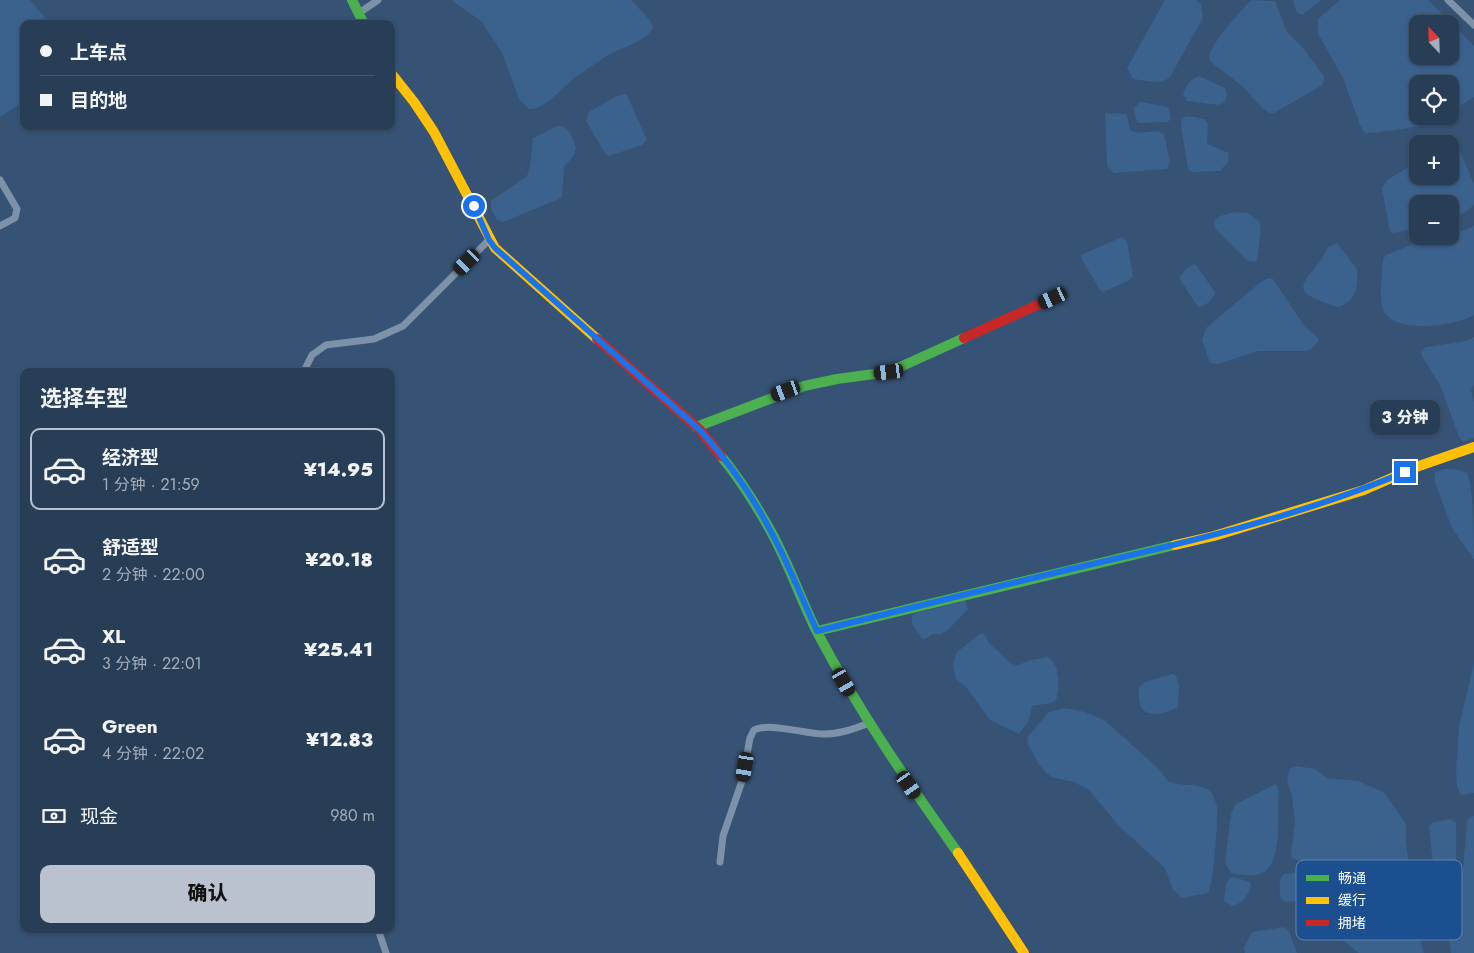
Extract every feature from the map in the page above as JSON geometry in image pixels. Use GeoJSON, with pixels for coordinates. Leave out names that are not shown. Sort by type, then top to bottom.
{"type":"FeatureCollection","features":[{"type":"Feature","properties":{"kind":"street"},"geometry":{"type":"LineString","coordinates":[[352,0],[362,20]]}},
{"type":"Feature","properties":{"kind":"street"},"geometry":{"type":"LineString","coordinates":[[359,13],[378,0]]}},
{"type":"Feature","properties":{"kind":"street"},"geometry":{"type":"LineString","coordinates":[[1448,0],[1474,25]]}},
{"type":"Feature","properties":{"kind":"street"},"geometry":{"type":"LineString","coordinates":[[395,78],[423,116],[471,199],[489,240],[495,248],[696,427],[723,457],[762,514],[817,631],[869,723],[898,769],[975,877],[1024,953]]}},
{"type":"Feature","properties":{"kind":"street"},"geometry":{"type":"LineString","coordinates":[[0,180],[17,209],[14,218],[0,226]]}},
{"type":"Feature","properties":{"kind":"street"},"geometry":{"type":"LineString","coordinates":[[306,368],[312,355],[326,345],[374,339],[403,326],[489,240]]}},
{"type":"Feature","properties":{"kind":"street"},"geometry":{"type":"LineString","coordinates":[[696,427],[804,386],[837,378],[889,372],[1053,298]]}},
{"type":"Feature","properties":{"kind":"street"},"geometry":{"type":"LineString","coordinates":[[817,631],[1232,531],[1364,490],[1419,466],[1474,447]]}},
{"type":"Feature","properties":{"kind":"street"},"geometry":{"type":"LineString","coordinates":[[720,862],[723,836],[742,781],[750,738],[754,730],[766,727],[821,734],[837,734],[869,723]]}},
{"type":"Feature","properties":{"kind":"street"},"geometry":{"type":"LineString","coordinates":[[379,933],[386,953]]}},
{"type":"Feature","properties":{"kind":"water"},"geometry":{"type":"Polygon","coordinates":[[[0,0],[30,0],[47,20],[20,20],[20,104],[0,117],[0,0]]]}},
{"type":"Feature","properties":{"kind":"water"},"geometry":{"type":"Polygon","coordinates":[[[451,0],[631,0],[649,19],[653,27],[639,41],[610,54],[583,72],[548,102],[529,109],[519,99],[502,53],[481,21],[451,0]]]}},
{"type":"Feature","properties":{"kind":"water"},"geometry":{"type":"Polygon","coordinates":[[[1165,0],[1196,0],[1201,4],[1203,18],[1170,77],[1157,82],[1133,79],[1127,68],[1165,0]]]}},
{"type":"Feature","properties":{"kind":"water"},"geometry":{"type":"Polygon","coordinates":[[[1251,0],[1275,1],[1287,32],[1303,48],[1324,76],[1323,84],[1319,87],[1274,113],[1270,113],[1262,108],[1242,86],[1212,63],[1209,58],[1220,36],[1251,0]]]}},
{"type":"Feature","properties":{"kind":"water"},"geometry":{"type":"Polygon","coordinates":[[[1293,0],[1321,0],[1302,15],[1297,13],[1293,0]]]}},
{"type":"Feature","properties":{"kind":"water"},"geometry":{"type":"Polygon","coordinates":[[[1340,0],[1428,0],[1443,15],[1409,15],[1409,65],[1459,65],[1459,31],[1474,46],[1474,97],[1459,106],[1459,75],[1409,75],[1409,125],[1423,125],[1365,133],[1360,125],[1343,78],[1318,34],[1318,19],[1340,0]]]}},
{"type":"Feature","properties":{"kind":"water"},"geometry":{"type":"Polygon","coordinates":[[[1199,76],[1225,88],[1227,94],[1225,102],[1219,105],[1187,101],[1183,94],[1184,91],[1191,81],[1199,76]]]}},
{"type":"Feature","properties":{"kind":"water"},"geometry":{"type":"Polygon","coordinates":[[[625,94],[647,140],[642,145],[609,156],[605,153],[586,121],[589,112],[617,96],[625,94]]]}},
{"type":"Feature","properties":{"kind":"water"},"geometry":{"type":"Polygon","coordinates":[[[1140,102],[1168,107],[1171,118],[1168,122],[1139,123],[1136,120],[1134,108],[1140,102]]]}},
{"type":"Feature","properties":{"kind":"water"},"geometry":{"type":"Polygon","coordinates":[[[1105,113],[1127,114],[1130,130],[1134,132],[1160,132],[1164,134],[1170,162],[1167,169],[1114,173],[1107,166],[1105,113]]]}},
{"type":"Feature","properties":{"kind":"water"},"geometry":{"type":"Polygon","coordinates":[[[1188,116],[1205,119],[1208,124],[1207,144],[1229,153],[1228,162],[1220,171],[1192,172],[1188,169],[1181,126],[1182,118],[1188,116]]]}},
{"type":"Feature","properties":{"kind":"water"},"geometry":{"type":"Polygon","coordinates":[[[557,126],[567,130],[572,136],[576,148],[574,155],[564,167],[562,196],[559,199],[503,222],[497,220],[491,209],[491,201],[527,176],[533,138],[557,126]]]}},
{"type":"Feature","properties":{"kind":"water"},"geometry":{"type":"Polygon","coordinates":[[[1459,149],[1474,184],[1474,205],[1459,214],[1459,195],[1409,195],[1409,229],[1395,233],[1390,232],[1382,188],[1387,180],[1409,167],[1409,185],[1459,185],[1459,149]]]}},
{"type":"Feature","properties":{"kind":"water"},"geometry":{"type":"Polygon","coordinates":[[[1234,212],[1247,213],[1259,221],[1261,228],[1257,262],[1248,261],[1215,229],[1214,222],[1220,216],[1234,212]]]}},
{"type":"Feature","properties":{"kind":"water"},"geometry":{"type":"Polygon","coordinates":[[[1474,226],[1474,315],[1440,325],[1426,326],[1399,323],[1389,318],[1383,310],[1381,300],[1383,259],[1386,255],[1411,245],[1459,245],[1459,232],[1474,226]]]}},
{"type":"Feature","properties":{"kind":"water"},"geometry":{"type":"Polygon","coordinates":[[[1122,237],[1127,242],[1133,276],[1128,281],[1103,292],[1082,260],[1081,255],[1122,237]]]}},
{"type":"Feature","properties":{"kind":"water"},"geometry":{"type":"Polygon","coordinates":[[[1337,243],[1357,269],[1357,287],[1355,292],[1349,302],[1338,307],[1319,301],[1308,295],[1304,289],[1304,283],[1308,276],[1322,259],[1328,247],[1337,243]]]}},
{"type":"Feature","properties":{"kind":"water"},"geometry":{"type":"Polygon","coordinates":[[[1194,264],[1215,292],[1209,302],[1198,307],[1179,278],[1187,268],[1194,264]]]}},
{"type":"Feature","properties":{"kind":"water"},"geometry":{"type":"Polygon","coordinates":[[[1268,278],[1273,279],[1305,327],[1319,341],[1310,350],[1258,351],[1218,364],[1210,363],[1202,340],[1206,328],[1268,278]]]}},
{"type":"Feature","properties":{"kind":"water"},"geometry":{"type":"Polygon","coordinates":[[[1474,337],[1474,384],[1471,391],[1474,402],[1474,438],[1464,442],[1459,437],[1441,387],[1421,352],[1426,347],[1467,341],[1474,337]]]}},
{"type":"Feature","properties":{"kind":"water"},"geometry":{"type":"Polygon","coordinates":[[[1444,469],[1462,471],[1467,474],[1469,480],[1473,514],[1474,560],[1452,528],[1434,480],[1435,472],[1444,469]]]}},
{"type":"Feature","properties":{"kind":"water"},"geometry":{"type":"Polygon","coordinates":[[[965,601],[968,609],[948,630],[941,634],[933,634],[923,640],[912,624],[912,615],[916,613],[965,601]]]}},
{"type":"Feature","properties":{"kind":"water"},"geometry":{"type":"Polygon","coordinates":[[[980,634],[984,634],[990,644],[1011,664],[1018,665],[1048,657],[1057,670],[1057,698],[1052,703],[1032,706],[1029,720],[1019,734],[990,720],[966,687],[956,679],[953,667],[955,656],[958,651],[980,634]]]}},
{"type":"Feature","properties":{"kind":"water"},"geometry":{"type":"Polygon","coordinates":[[[1474,663],[1474,793],[1461,795],[1457,786],[1456,770],[1459,726],[1474,663]]]}},
{"type":"Feature","properties":{"kind":"water"},"geometry":{"type":"Polygon","coordinates":[[[1172,674],[1176,676],[1179,684],[1178,707],[1155,714],[1144,710],[1140,705],[1139,688],[1145,682],[1172,674]]]}},
{"type":"Feature","properties":{"kind":"water"},"geometry":{"type":"Polygon","coordinates":[[[1065,708],[1085,712],[1104,720],[1158,768],[1168,781],[1201,787],[1211,792],[1217,807],[1217,824],[1214,865],[1208,893],[1182,898],[1173,890],[1165,868],[1119,826],[1089,790],[1074,782],[1051,777],[1039,765],[1027,742],[1028,736],[1049,712],[1065,708]]]}},
{"type":"Feature","properties":{"kind":"water"},"geometry":{"type":"Polygon","coordinates":[[[1297,766],[1315,769],[1327,778],[1358,781],[1383,792],[1406,824],[1408,860],[1298,860],[1292,858],[1295,824],[1292,795],[1287,782],[1289,769],[1297,766]]]}},
{"type":"Feature","properties":{"kind":"water"},"geometry":{"type":"Polygon","coordinates":[[[1276,784],[1279,791],[1277,840],[1271,864],[1265,871],[1255,875],[1231,873],[1225,863],[1231,814],[1236,804],[1276,784]]]}},
{"type":"Feature","properties":{"kind":"water"},"geometry":{"type":"Polygon","coordinates":[[[1474,816],[1474,953],[1451,953],[1449,940],[1462,940],[1462,880],[1467,821],[1470,817],[1474,816]]]}},
{"type":"Feature","properties":{"kind":"water"},"geometry":{"type":"Polygon","coordinates":[[[1451,819],[1456,823],[1456,860],[1433,860],[1429,826],[1434,822],[1451,819]]]}},
{"type":"Feature","properties":{"kind":"water"},"geometry":{"type":"Polygon","coordinates":[[[1296,873],[1296,901],[1286,902],[1281,899],[1279,889],[1284,874],[1296,873]]]}},
{"type":"Feature","properties":{"kind":"water"},"geometry":{"type":"Polygon","coordinates":[[[1233,877],[1250,882],[1251,887],[1244,900],[1232,906],[1224,901],[1226,884],[1233,877]]]}},
{"type":"Feature","properties":{"kind":"water"},"geometry":{"type":"Polygon","coordinates":[[[1284,927],[1289,931],[1297,953],[1245,953],[1244,948],[1252,932],[1284,927]]]}},
{"type":"Feature","properties":{"kind":"water"},"geometry":{"type":"Polygon","coordinates":[[[1342,940],[1420,940],[1424,953],[1359,953],[1342,940]]]}},
{"type":"Feature","properties":{"kind":"traffic: fast"},"geometry":{"type":"LineString","coordinates":[[352,0],[362,20]]}},
{"type":"Feature","properties":{"kind":"traffic: fast"},"geometry":{"type":"LineString","coordinates":[[696,427],[804,386],[837,379],[889,372],[964,338]]}},
{"type":"Feature","properties":{"kind":"traffic: fast"},"geometry":{"type":"LineString","coordinates":[[721,456],[769,528],[817,632],[849,689],[902,772],[958,853]]}},
{"type":"Feature","properties":{"kind":"traffic: fast"},"geometry":{"type":"LineString","coordinates":[[817,631],[1175,545]]}},
{"type":"Feature","properties":{"kind":"traffic: slow"},"geometry":{"type":"LineString","coordinates":[[395,78],[434,132],[495,248],[597,339]]}},
{"type":"Feature","properties":{"kind":"traffic: slow"},"geometry":{"type":"LineString","coordinates":[[1175,545],[1214,536],[1364,490],[1419,466],[1474,447]]}},
{"type":"Feature","properties":{"kind":"traffic: slow"},"geometry":{"type":"LineString","coordinates":[[958,853],[1024,953]]}},
{"type":"Feature","properties":{"kind":"traffic: jam"},"geometry":{"type":"LineString","coordinates":[[964,338],[1053,298]]}},
{"type":"Feature","properties":{"kind":"traffic: jam"},"geometry":{"type":"LineString","coordinates":[[597,339],[700,430],[721,456]]}},
{"type":"Feature","properties":{"kind":"route"},"geometry":{"type":"LineString","coordinates":[[474,206],[489,240],[495,248],[700,430],[723,457],[752,498],[770,529],[817,631],[1214,536],[1364,490],[1405,472]]}}]}
